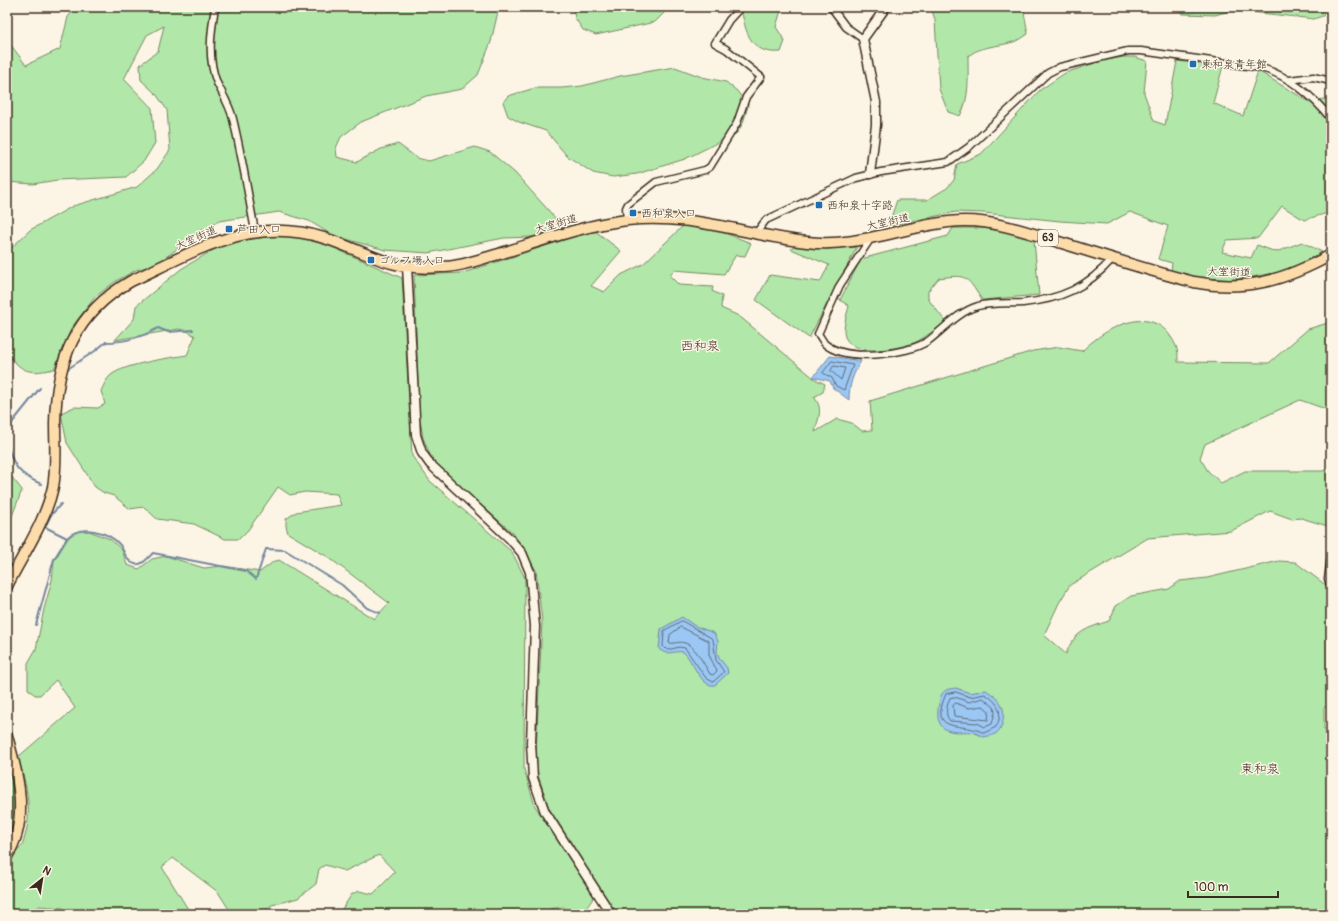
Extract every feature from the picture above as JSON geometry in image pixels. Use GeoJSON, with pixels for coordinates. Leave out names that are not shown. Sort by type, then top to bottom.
{"type":"FeatureCollection","features":[{"type":"Feature","properties":{"kind":"main road","name":"大室街道"},"geometry":{"type":"LineString","coordinates":[[7,586],[41,521],[48,503],[55,474],[56,398],[60,371],[69,347],[84,322],[101,302],[117,289],[131,281],[218,241],[255,231],[287,229],[299,231],[407,266],[438,267],[466,264],[571,232],[604,223],[627,220],[668,218],[688,220],[808,243],[840,243],[871,238],[929,225],[965,221],[1012,228],[1194,282],[1210,285],[1236,286],[1272,281],[1293,274],[1331,255]]}},
{"type":"Feature","properties":{"kind":"main road"},"geometry":{"type":"LineString","coordinates":[[7,736],[19,784],[20,809],[15,841],[7,856]]}},
{"type":"Feature","properties":{"kind":"street"},"geometry":{"type":"LineString","coordinates":[[215,7],[210,42],[212,64],[217,82],[225,96],[233,119],[255,231]]}},
{"type":"Feature","properties":{"kind":"street"},"geometry":{"type":"LineString","coordinates":[[627,220],[626,208],[628,204],[656,182],[705,170],[714,164],[737,123],[746,97],[761,77],[726,49],[715,43],[729,20],[741,7]]}},
{"type":"Feature","properties":{"kind":"street"},"geometry":{"type":"LineString","coordinates":[[831,7],[846,27],[863,39],[876,102],[876,125],[870,174]]}},
{"type":"Feature","properties":{"kind":"street"},"geometry":{"type":"LineString","coordinates":[[863,39],[886,7]]}},
{"type":"Feature","properties":{"kind":"street"},"geometry":{"type":"LineString","coordinates":[[756,233],[766,220],[856,178],[870,174],[948,162],[969,147],[1048,74],[1060,67],[1115,52],[1141,51],[1273,71],[1289,80],[1318,104],[1331,119]]}},
{"type":"Feature","properties":{"kind":"street"},"geometry":{"type":"LineString","coordinates":[[1289,80],[1313,77],[1331,81]]}},
{"type":"Feature","properties":{"kind":"street"},"geometry":{"type":"LineString","coordinates":[[871,238],[840,285],[818,334],[825,344],[844,352],[877,354],[896,353],[910,349],[928,340],[947,324],[976,307],[990,303],[1023,303],[1053,298],[1075,291],[1102,271],[1112,258]]}},
{"type":"Feature","properties":{"kind":"street"},"geometry":{"type":"LineString","coordinates":[[407,266],[416,435],[422,453],[430,464],[510,538],[522,553],[530,572],[535,626],[531,743],[533,778],[544,812],[611,914]]}},
{"type":"Feature","properties":{"kind":"street"},"geometry":{"type":"LineString","coordinates":[[1331,556],[1328,579],[1331,586]]}},
{"type":"Feature","properties":{"kind":"green space"},"geometry":{"type":"Polygon","coordinates":[[[76,7],[499,7],[491,42],[478,75],[462,89],[426,96],[361,122],[341,137],[336,148],[337,157],[357,162],[381,149],[398,144],[417,158],[429,161],[475,147],[490,152],[515,173],[558,221],[561,236],[504,238],[428,253],[385,250],[332,235],[309,221],[279,212],[219,221],[202,230],[157,264],[136,270],[116,281],[95,297],[72,327],[54,369],[33,372],[23,369],[7,353],[7,252],[30,230],[73,206],[137,187],[157,169],[170,150],[167,110],[156,94],[141,80],[140,65],[158,51],[164,26],[147,35],[124,79],[152,108],[155,143],[144,161],[126,177],[57,180],[33,184],[7,182],[7,40],[26,65],[60,49],[68,17],[76,7]]]}},
{"type":"Feature","properties":{"kind":"green space"},"geometry":{"type":"Polygon","coordinates":[[[573,7],[670,7],[655,22],[596,35],[583,30],[575,18],[573,7]]]}},
{"type":"Feature","properties":{"kind":"green space"},"geometry":{"type":"Polygon","coordinates":[[[741,7],[782,7],[776,27],[785,41],[781,52],[762,50],[751,40],[747,33],[741,7]]]}},
{"type":"Feature","properties":{"kind":"green space"},"geometry":{"type":"Polygon","coordinates":[[[931,7],[1023,7],[1028,34],[1014,42],[982,49],[968,56],[967,95],[960,116],[948,112],[939,89],[935,20],[931,7]]]}},
{"type":"Feature","properties":{"kind":"green space"},"geometry":{"type":"Polygon","coordinates":[[[1178,7],[1331,7],[1331,13],[1314,19],[1233,10],[1215,15],[1183,14],[1178,7]]]}},
{"type":"Feature","properties":{"kind":"green space"},"geometry":{"type":"Polygon","coordinates":[[[1135,57],[1147,61],[1144,93],[1154,121],[1165,125],[1177,61],[1223,66],[1213,103],[1243,116],[1258,71],[1306,100],[1331,99],[1331,212],[1304,220],[1282,206],[1258,238],[1227,240],[1222,252],[1251,258],[1257,245],[1276,252],[1302,242],[1322,252],[1286,271],[1246,278],[1214,281],[1171,271],[1172,263],[1158,259],[1168,226],[1130,212],[1107,224],[984,213],[956,212],[888,226],[897,200],[927,200],[947,188],[954,180],[957,164],[981,154],[1040,90],[1065,73],[1104,60],[1135,57]]]}},
{"type":"Feature","properties":{"kind":"green space"},"geometry":{"type":"Polygon","coordinates":[[[675,67],[702,77],[726,82],[737,91],[748,106],[743,123],[737,133],[685,159],[637,174],[613,177],[593,173],[567,156],[546,131],[519,122],[508,116],[503,102],[508,96],[535,88],[582,86],[620,76],[675,67]]]}},
{"type":"Feature","properties":{"kind":"green space"},"geometry":{"type":"Polygon","coordinates":[[[684,225],[717,230],[751,243],[745,256],[736,255],[724,274],[674,270],[670,276],[679,285],[713,287],[712,291],[722,296],[721,308],[739,316],[815,379],[825,384],[823,392],[814,397],[820,410],[815,432],[837,419],[852,423],[862,431],[872,430],[870,401],[1033,351],[1059,347],[1082,351],[1104,334],[1116,327],[1130,322],[1143,321],[1155,323],[1166,331],[1176,346],[1178,362],[1269,363],[1308,329],[1331,322],[1331,411],[1300,400],[1205,444],[1200,458],[1208,471],[1221,483],[1245,471],[1323,471],[1331,466],[1331,527],[1301,518],[1292,519],[1270,511],[1231,531],[1148,538],[1070,585],[1059,603],[1044,635],[1066,654],[1069,646],[1078,635],[1088,628],[1109,621],[1116,606],[1131,596],[1169,589],[1180,581],[1207,578],[1279,561],[1295,562],[1331,589],[1331,707],[1324,707],[1324,729],[1331,729],[1331,914],[617,914],[549,808],[538,775],[536,754],[542,621],[536,570],[513,533],[442,471],[431,457],[423,438],[419,413],[414,275],[463,273],[594,230],[621,251],[591,286],[604,292],[621,275],[643,264],[684,225]]]}},
{"type":"Feature","properties":{"kind":"green space"},"geometry":{"type":"Polygon","coordinates":[[[953,228],[988,228],[1034,240],[1039,295],[982,300],[973,286],[965,278],[956,276],[939,278],[928,291],[928,299],[946,322],[918,341],[901,347],[868,350],[858,348],[850,344],[844,334],[849,306],[840,300],[861,259],[948,236],[953,228]]]}},
{"type":"Feature","properties":{"kind":"green space"},"geometry":{"type":"Polygon","coordinates":[[[281,235],[314,239],[402,278],[412,456],[430,481],[512,552],[525,578],[524,769],[535,806],[594,897],[587,907],[581,912],[574,913],[563,907],[550,909],[547,914],[311,914],[322,911],[340,912],[352,894],[359,891],[373,894],[395,872],[379,855],[345,871],[325,865],[319,869],[316,884],[298,898],[272,905],[259,914],[232,914],[218,892],[173,858],[162,867],[191,914],[62,914],[63,908],[39,906],[33,914],[7,914],[7,868],[11,859],[22,845],[28,823],[28,801],[18,757],[75,708],[56,680],[40,695],[35,695],[28,689],[28,663],[36,649],[44,609],[52,580],[54,561],[70,535],[80,531],[89,531],[110,539],[122,550],[127,565],[139,569],[152,559],[166,556],[204,568],[224,566],[260,572],[273,562],[279,560],[374,619],[389,603],[328,557],[288,533],[286,519],[296,512],[341,505],[337,494],[305,492],[290,495],[278,487],[248,530],[239,539],[225,539],[194,524],[157,519],[144,507],[130,509],[114,496],[104,493],[95,487],[67,443],[61,413],[74,407],[98,408],[105,404],[101,391],[106,380],[111,375],[136,365],[187,355],[195,336],[189,332],[179,329],[115,340],[134,319],[136,306],[181,269],[225,243],[281,235]]]}},
{"type":"Feature","properties":{"kind":"green space"},"geometry":{"type":"Polygon","coordinates":[[[795,245],[827,249],[857,247],[809,338],[756,300],[770,275],[820,282],[829,265],[791,249],[795,245]]]}},
{"type":"Feature","properties":{"kind":"green space"},"geometry":{"type":"Polygon","coordinates":[[[7,471],[22,490],[7,529],[7,471]]]}},
{"type":"Feature","properties":{"kind":"green space"},"geometry":{"type":"Polygon","coordinates":[[[7,755],[13,790],[14,813],[11,836],[7,847],[7,755]]]}},
{"type":"Feature","properties":{"kind":"water"},"geometry":{"type":"Polygon","coordinates":[[[830,356],[861,361],[852,380],[849,400],[833,388],[830,381],[813,377],[830,356]]]}},
{"type":"Feature","properties":{"kind":"water"},"geometry":{"type":"Polygon","coordinates":[[[682,617],[695,626],[714,633],[718,641],[717,652],[727,668],[728,673],[715,685],[710,685],[701,678],[683,652],[665,653],[659,649],[661,629],[682,617]]]}},
{"type":"Feature","properties":{"kind":"water"},"geometry":{"type":"Polygon","coordinates":[[[956,688],[970,693],[986,690],[1000,702],[1004,715],[1002,724],[995,734],[983,737],[970,732],[950,731],[941,726],[938,716],[938,706],[941,696],[945,691],[956,688]]]}},
{"type":"Feature","properties":{"kind":"waterway"},"geometry":{"type":"LineString","coordinates":[[66,370],[106,342],[133,339],[158,328],[168,332],[193,330]]}},
{"type":"Feature","properties":{"kind":"waterway"},"geometry":{"type":"LineString","coordinates":[[7,429],[40,388]]}},
{"type":"Feature","properties":{"kind":"waterway"},"geometry":{"type":"LineString","coordinates":[[7,443],[14,463],[22,473],[41,484]]}},
{"type":"Feature","properties":{"kind":"waterway"},"geometry":{"type":"LineString","coordinates":[[61,504],[51,515],[45,527],[67,538],[80,531],[87,530],[102,533],[115,540],[132,563],[140,564],[153,553],[246,571],[256,579],[266,549],[285,550],[342,585],[367,608],[380,613]]}},
{"type":"Feature","properties":{"kind":"waterway"},"geometry":{"type":"LineString","coordinates":[[36,625],[54,559],[67,538]]}},
{"type":"Feature","properties":{"kind":"place","name":"東和泉青年館"},"geometry":{"type":"Point","coordinates":[1193,64]}},
{"type":"Feature","properties":{"kind":"place","name":"西和泉十字路"},"geometry":{"type":"Point","coordinates":[819,205]}},
{"type":"Feature","properties":{"kind":"place","name":"西和泉入口"},"geometry":{"type":"Point","coordinates":[633,213]}},
{"type":"Feature","properties":{"kind":"place","name":"芦田入口"},"geometry":{"type":"Point","coordinates":[229,229]}},
{"type":"Feature","properties":{"kind":"place","name":"ゴルフ場入口"},"geometry":{"type":"Point","coordinates":[371,260]}},
{"type":"Feature","properties":{"kind":"district","name":"西和泉"},"geometry":{"type":"Point","coordinates":[700,346]}},
{"type":"Feature","properties":{"kind":"district","name":"東和泉"},"geometry":{"type":"Point","coordinates":[1260,769]}}]}
